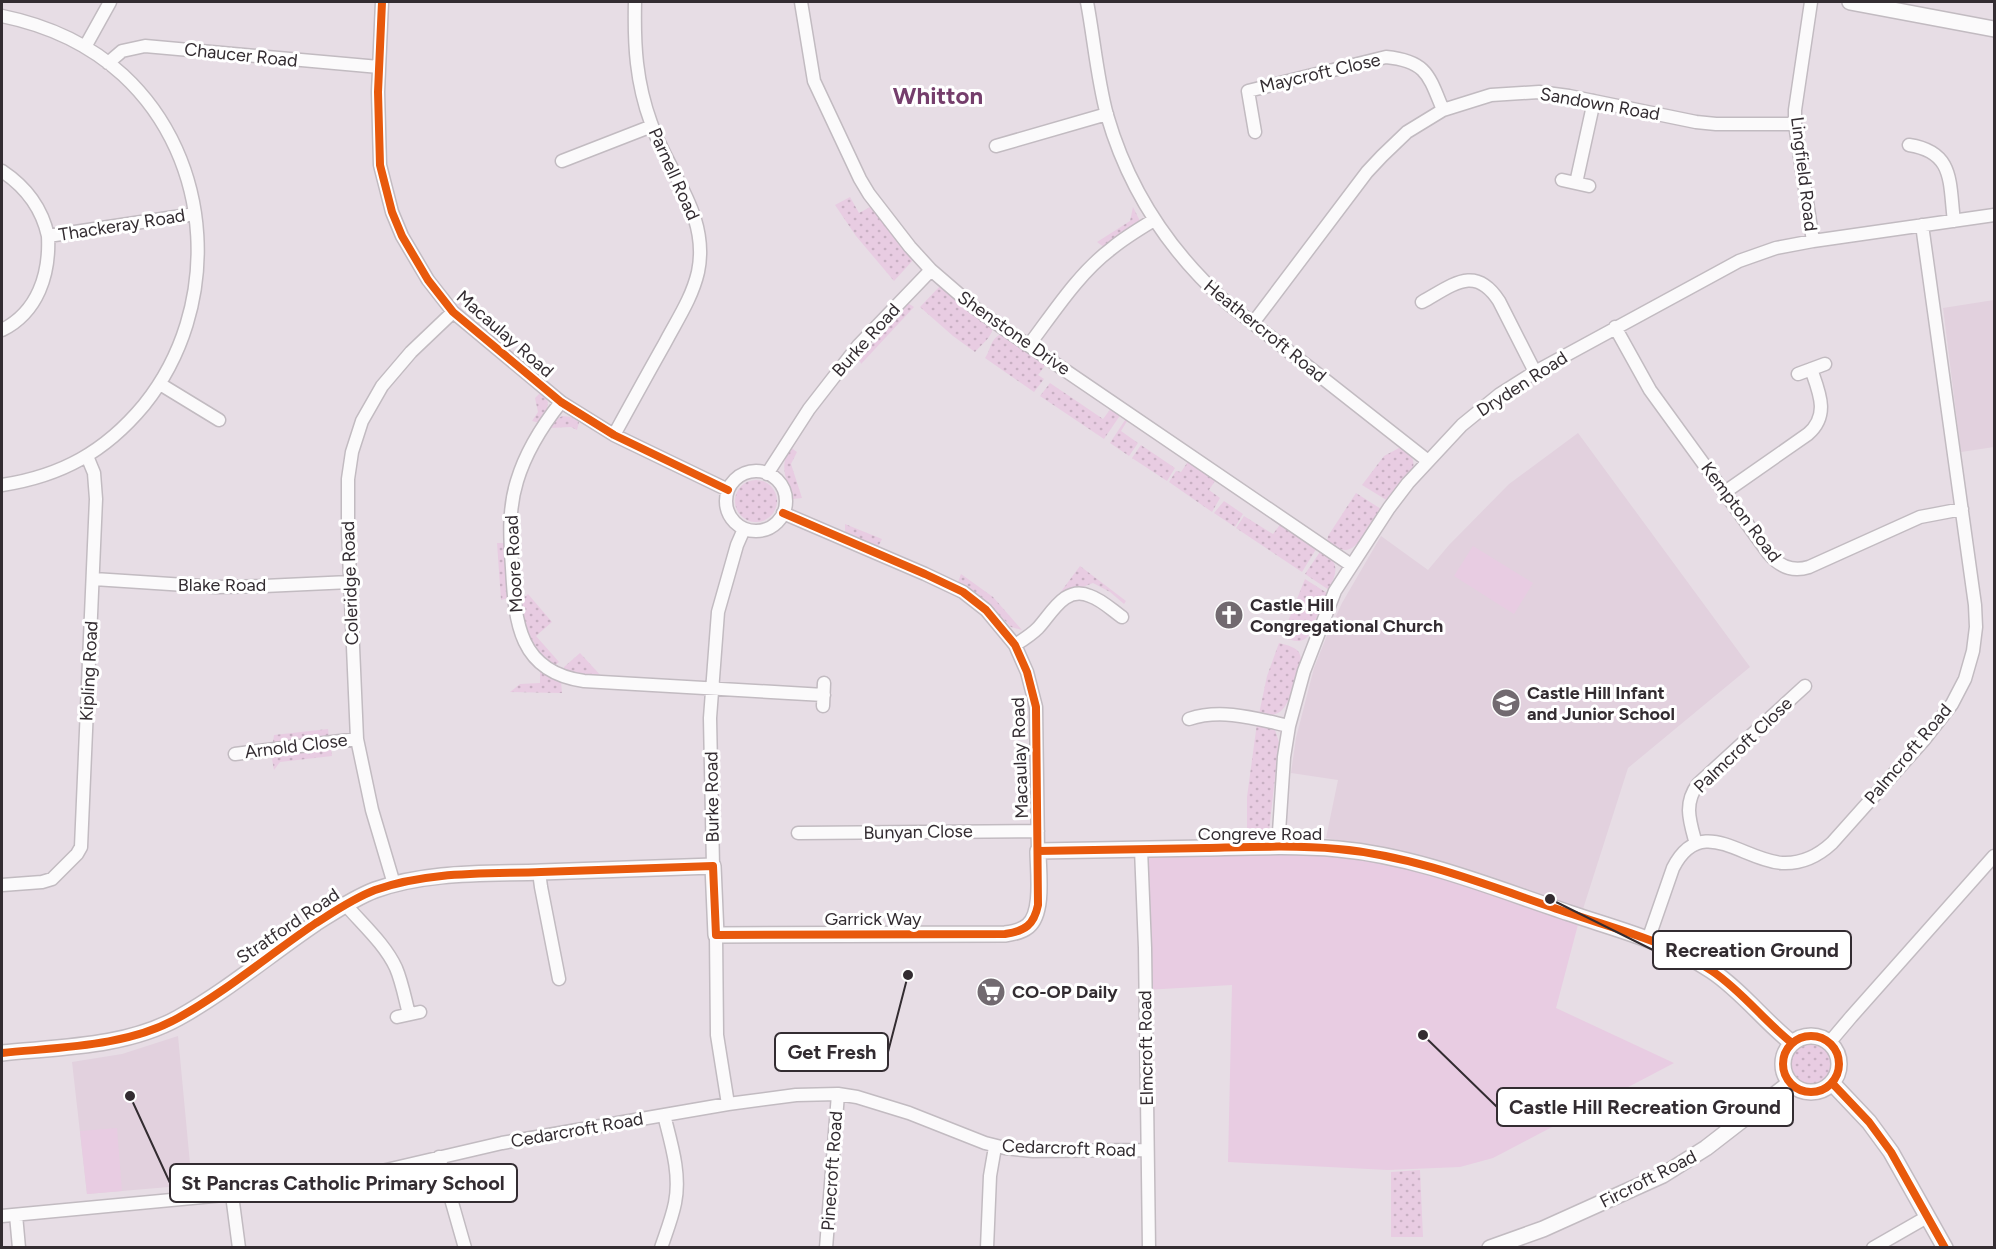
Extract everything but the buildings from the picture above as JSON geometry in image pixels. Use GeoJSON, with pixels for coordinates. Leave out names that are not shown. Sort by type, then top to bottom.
{"type":"FeatureCollection","features":[{"type":"Feature","properties":{"kind":"street"},"geometry":{"type":"LineString","coordinates":[[85,47],[110,2]]}},
{"type":"Feature","properties":{"kind":"street","name":"Macaulay Road"},"geometry":{"type":"LineString","coordinates":[[382,2],[378,143],[380,165],[392,212],[414,258],[453,312],[561,402],[614,435],[728,490]]}},
{"type":"Feature","properties":{"kind":"street","name":"Parnell Road"},"geometry":{"type":"LineString","coordinates":[[614,435],[690,296],[699,261],[698,228],[691,205],[652,126],[642,96],[636,64],[635,2]]}},
{"type":"Feature","properties":{"kind":"street","name":"Shenstone Drive"},"geometry":{"type":"LineString","coordinates":[[801,2],[814,81],[860,179],[890,222],[931,270],[975,308],[1351,565]]}},
{"type":"Feature","properties":{"kind":"street","name":"Heathercroft Road"},"geometry":{"type":"LineString","coordinates":[[1087,2],[1107,114],[1126,168],[1154,220],[1180,256],[1212,290],[1428,460]]}},
{"type":"Feature","properties":{"kind":"street","name":"Lingfield Road"},"geometry":{"type":"LineString","coordinates":[[1811,2],[1795,110],[1795,124],[1813,241]]}},
{"type":"Feature","properties":{"kind":"street"},"geometry":{"type":"LineString","coordinates":[[1858,2],[1995,29]]}},
{"type":"Feature","properties":{"kind":"street"},"geometry":{"type":"LineString","coordinates":[[2,16],[38,25],[85,47],[124,76],[143,98],[167,131],[183,166],[195,214],[199,262],[194,297],[178,347],[160,384],[128,423],[110,440],[87,456],[53,473],[2,485]]}},
{"type":"Feature","properties":{"kind":"street","name":"Chaucer Road"},"geometry":{"type":"LineString","coordinates":[[108,63],[122,51],[145,46],[379,67]]}},
{"type":"Feature","properties":{"kind":"street","name":"Maycroft Close"},"geometry":{"type":"LineString","coordinates":[[1255,132],[1248,91],[1374,58],[1408,60],[1416,64],[1425,72],[1443,110]]}},
{"type":"Feature","properties":{"kind":"street","name":"Sandown Road"},"geometry":{"type":"LineString","coordinates":[[1253,323],[1367,172],[1407,132],[1443,110],[1491,95],[1525,91],[1551,93],[1696,122],[1795,124]]}},
{"type":"Feature","properties":{"kind":"street"},"geometry":{"type":"LineString","coordinates":[[1562,180],[1583,185],[1594,101]]}},
{"type":"Feature","properties":{"kind":"street"},"geometry":{"type":"LineString","coordinates":[[996,146],[1107,114]]}},
{"type":"Feature","properties":{"kind":"street"},"geometry":{"type":"LineString","coordinates":[[562,161],[652,126]]}},
{"type":"Feature","properties":{"kind":"street"},"geometry":{"type":"LineString","coordinates":[[1909,145],[1929,149],[1943,161],[1949,180],[1954,221]]}},
{"type":"Feature","properties":{"kind":"street","name":"Thackeray Road"},"geometry":{"type":"LineString","coordinates":[[2,171],[30,195],[41,214],[48,236],[47,269],[37,297],[27,310],[2,330]]}},
{"type":"Feature","properties":{"kind":"street","name":"Thackeray Road"},"geometry":{"type":"LineString","coordinates":[[48,236],[195,214]]}},
{"type":"Feature","properties":{"kind":"street","name":"Dryden Road"},"geometry":{"type":"LineString","coordinates":[[1278,847],[1283,769],[1289,726],[1304,671],[1335,591],[1389,508],[1428,460],[1481,408],[1535,372],[1739,261],[1776,248],[1813,241],[1995,215]]}},
{"type":"Feature","properties":{"kind":"street"},"geometry":{"type":"LineString","coordinates":[[1029,345],[1093,265],[1110,249],[1154,220]]}},
{"type":"Feature","properties":{"kind":"street","name":"Palmcroft Road"},"geometry":{"type":"LineString","coordinates":[[1696,843],[1713,841],[1724,843],[1762,858],[1783,863],[1800,862],[1816,856],[1832,843],[1942,717],[1965,679],[1975,639],[1975,605],[1922,225]]}},
{"type":"Feature","properties":{"kind":"street","name":"Burke Road"},"geometry":{"type":"LineString","coordinates":[[767,474],[814,401],[858,345],[931,270]]}},
{"type":"Feature","properties":{"kind":"street"},"geometry":{"type":"LineString","coordinates":[[1422,302],[1458,283],[1481,282],[1499,301],[1535,372]]}},
{"type":"Feature","properties":{"kind":"street","name":"Coleridge Road"},"geometry":{"type":"LineString","coordinates":[[394,884],[372,810],[357,739],[348,479],[352,452],[362,421],[382,386],[411,352],[453,312]]}},
{"type":"Feature","properties":{"kind":"street","name":"Kempton Road"},"geometry":{"type":"LineString","coordinates":[[1615,327],[1650,390],[1774,559],[1783,566],[1799,569],[1814,566],[1920,517],[1962,509]]}},
{"type":"Feature","properties":{"kind":"street"},"geometry":{"type":"LineString","coordinates":[[1798,374],[1825,364]]}},
{"type":"Feature","properties":{"kind":"street"},"geometry":{"type":"LineString","coordinates":[[1725,492],[1808,434],[1816,425],[1821,417],[1822,405],[1811,369]]}},
{"type":"Feature","properties":{"kind":"street"},"geometry":{"type":"LineString","coordinates":[[160,384],[219,420]]}},
{"type":"Feature","properties":{"kind":"street","name":"Moore Road"},"geometry":{"type":"LineString","coordinates":[[561,402],[542,426],[530,449],[516,484],[511,507],[510,536],[514,606],[519,631],[526,646],[544,667],[555,674],[574,680],[824,694]]}},
{"type":"Feature","properties":{"kind":"street","name":"Kipling Road"},"geometry":{"type":"LineString","coordinates":[[2,885],[52,879],[77,854],[82,845],[96,489],[92,467],[87,456]]}},
{"type":"Feature","properties":{"kind":"street"},"geometry":{"type":"LineString","coordinates":[[758,472],[767,474],[779,483],[783,490],[785,506],[783,513],[779,520],[766,529],[759,531],[744,529],[736,524],[727,508],[728,490],[740,476],[758,472]]}},
{"type":"Feature","properties":{"kind":"street","name":"Macaulay Road"},"geometry":{"type":"LineString","coordinates":[[783,513],[963,592],[986,610],[1015,645],[1028,672],[1036,707],[1038,905],[1036,915],[1029,926]]}},
{"type":"Feature","properties":{"kind":"street","name":"Burke Road"},"geometry":{"type":"LineString","coordinates":[[728,1104],[717,1035],[712,688],[718,612],[737,545],[744,529]]}},
{"type":"Feature","properties":{"kind":"street","name":"Blake Road"},"geometry":{"type":"LineString","coordinates":[[94,579],[216,587],[350,582]]}},
{"type":"Feature","properties":{"kind":"street"},"geometry":{"type":"LineString","coordinates":[[1015,645],[1036,630],[1063,599],[1075,594],[1082,593],[1095,598],[1122,617]]}},
{"type":"Feature","properties":{"kind":"street","name":"Palmcroft Close"},"geometry":{"type":"LineString","coordinates":[[1696,843],[1688,810],[1692,792],[1805,686]]}},
{"type":"Feature","properties":{"kind":"street"},"geometry":{"type":"LineString","coordinates":[[1189,719],[1201,715],[1243,716],[1289,726]]}},
{"type":"Feature","properties":{"kind":"street","name":"Arnold Close"},"geometry":{"type":"LineString","coordinates":[[235,754],[357,739]]}},
{"type":"Feature","properties":{"kind":"street","name":"Bunyan Close"},"geometry":{"type":"LineString","coordinates":[[798,833],[1038,831]]}},
{"type":"Feature","properties":{"kind":"street"},"geometry":{"type":"LineString","coordinates":[[1648,940],[1673,868],[1688,847],[1696,843]]}},
{"type":"Feature","properties":{"kind":"street","name":"Congreve Road"},"geometry":{"type":"LineString","coordinates":[[1038,851],[1278,847],[1338,849],[1418,864],[1460,875],[1648,940],[1683,955],[1712,971],[1734,988],[1792,1044]]}},
{"type":"Feature","properties":{"kind":"street","name":"Elmcroft Road"},"geometry":{"type":"LineString","coordinates":[[1141,849],[1145,948],[1149,1248]]}},
{"type":"Feature","properties":{"kind":"street"},"geometry":{"type":"LineString","coordinates":[[1829,1043],[1995,856]]}},
{"type":"Feature","properties":{"kind":"street","name":"Stratford Road"},"geometry":{"type":"LineString","coordinates":[[2,1053],[94,1043],[126,1037],[177,1019],[345,904],[394,884],[460,874],[713,866]]}},
{"type":"Feature","properties":{"kind":"street"},"geometry":{"type":"LineString","coordinates":[[539,872],[559,979]]}},
{"type":"Feature","properties":{"kind":"street"},"geometry":{"type":"LineString","coordinates":[[345,904],[382,945],[391,959],[397,971],[409,1014]]}},
{"type":"Feature","properties":{"kind":"street","name":"Garrick Way"},"geometry":{"type":"LineString","coordinates":[[716,935],[1005,934],[1017,932],[1029,926]]}},
{"type":"Feature","properties":{"kind":"street"},"geometry":{"type":"LineString","coordinates":[[1807,1037],[1822,1039],[1829,1043],[1839,1062],[1836,1077],[1832,1083],[1819,1091],[1811,1092],[1796,1088],[1790,1083],[1783,1063],[1792,1044],[1807,1037]]}},
{"type":"Feature","properties":{"kind":"street","name":"Fircroft Road"},"geometry":{"type":"LineString","coordinates":[[1490,1248],[1543,1229],[1664,1175],[1706,1148],[1790,1083]]}},
{"type":"Feature","properties":{"kind":"street"},"geometry":{"type":"LineString","coordinates":[[1832,1083],[1869,1122],[1891,1152],[1946,1248]]}},
{"type":"Feature","properties":{"kind":"street","name":"Cedarcroft Road"},"geometry":{"type":"LineString","coordinates":[[2,1216],[232,1195],[339,1181],[502,1143],[728,1104],[796,1095],[838,1094],[857,1097],[909,1113],[995,1147],[1033,1151],[1147,1150]]}},
{"type":"Feature","properties":{"kind":"street","name":"Pinecroft Road"},"geometry":{"type":"LineString","coordinates":[[826,1248],[838,1094]]}},
{"type":"Feature","properties":{"kind":"street"},"geometry":{"type":"LineString","coordinates":[[661,1248],[675,1203],[677,1185],[664,1115]]}},
{"type":"Feature","properties":{"kind":"street"},"geometry":{"type":"LineString","coordinates":[[987,1248],[991,1166],[995,1147]]}},
{"type":"Feature","properties":{"kind":"street"},"geometry":{"type":"LineString","coordinates":[[439,1157],[465,1248]]}},
{"type":"Feature","properties":{"kind":"street"},"geometry":{"type":"LineString","coordinates":[[232,1195],[238,1248]]}},
{"type":"Feature","properties":{"kind":"street"},"geometry":{"type":"LineString","coordinates":[[16,1215],[19,1248]]}},
{"type":"Feature","properties":{"kind":"street"},"geometry":{"type":"LineString","coordinates":[[1873,1248],[1928,1216]]}},
{"type":"Feature","properties":{"kind":"shaded area"},"geometry":{"type":"Polygon","coordinates":[[[850,197],[859,213],[872,206],[914,259],[894,281],[856,236],[835,205],[850,197]]]}},
{"type":"Feature","properties":{"kind":"shaded area"},"geometry":{"type":"Polygon","coordinates":[[[1133,207],[1140,221],[1105,248],[1097,242],[1130,221],[1133,207]]]}},
{"type":"Feature","properties":{"kind":"shaded area"},"geometry":{"type":"Polygon","coordinates":[[[941,285],[993,328],[988,338],[975,352],[920,307],[941,285]]]}},
{"type":"Feature","properties":{"kind":"shaded area"},"geometry":{"type":"Polygon","coordinates":[[[1994,300],[1994,447],[1961,452],[1943,308],[1994,300]]]}},
{"type":"Feature","properties":{"kind":"shaded area"},"geometry":{"type":"Polygon","coordinates":[[[906,302],[914,307],[861,364],[859,359],[901,313],[906,302]]]}},
{"type":"Feature","properties":{"kind":"shaded area"},"geometry":{"type":"Polygon","coordinates":[[[1002,334],[1047,363],[1038,375],[1044,379],[1034,392],[985,358],[993,341],[1002,334]]]}},
{"type":"Feature","properties":{"kind":"shaded area"},"geometry":{"type":"Polygon","coordinates":[[[1050,383],[1103,419],[1112,407],[1121,414],[1104,439],[1040,396],[1050,383]]]}},
{"type":"Feature","properties":{"kind":"shaded area"},"geometry":{"type":"Polygon","coordinates":[[[541,392],[548,402],[540,423],[532,421],[538,412],[535,398],[541,392]]]}},
{"type":"Feature","properties":{"kind":"shaded area"},"geometry":{"type":"Polygon","coordinates":[[[563,416],[571,417],[579,422],[577,430],[571,427],[549,428],[553,420],[563,416]]]}},
{"type":"Feature","properties":{"kind":"shaded area"},"geometry":{"type":"Polygon","coordinates":[[[1127,417],[1129,418],[1121,431],[1138,443],[1129,456],[1110,443],[1127,417]]]}},
{"type":"Feature","properties":{"kind":"shaded area","name":"Castle Hill Infant and Junior School"},"geometry":{"type":"Polygon","coordinates":[[[1578,433],[1750,667],[1628,768],[1583,909],[1455,865],[1406,852],[1326,838],[1338,780],[1291,773],[1296,738],[1314,668],[1326,638],[1342,603],[1381,536],[1428,570],[1449,545],[1509,484],[1578,433]]]}},
{"type":"Feature","properties":{"kind":"shaded area"},"geometry":{"type":"Polygon","coordinates":[[[1141,445],[1175,468],[1167,481],[1132,458],[1141,445]]]}},
{"type":"Feature","properties":{"kind":"shaded area"},"geometry":{"type":"Polygon","coordinates":[[[790,447],[797,452],[791,464],[802,498],[793,499],[786,479],[784,467],[790,447]]]}},
{"type":"Feature","properties":{"kind":"shaded area"},"geometry":{"type":"Polygon","coordinates":[[[1401,447],[1411,456],[1413,469],[1388,501],[1362,485],[1384,456],[1401,447]]]}},
{"type":"Feature","properties":{"kind":"shaded area"},"geometry":{"type":"Polygon","coordinates":[[[1189,460],[1217,478],[1209,490],[1220,498],[1212,512],[1169,482],[1176,471],[1181,472],[1189,460]]]}},
{"type":"Feature","properties":{"kind":"shaded area"},"geometry":{"type":"Polygon","coordinates":[[[756,480],[771,486],[777,501],[771,516],[756,522],[741,516],[735,501],[741,486],[756,480]]]}},
{"type":"Feature","properties":{"kind":"shaded area"},"geometry":{"type":"Polygon","coordinates":[[[1356,493],[1381,509],[1361,540],[1350,549],[1345,550],[1327,541],[1356,493]]]}},
{"type":"Feature","properties":{"kind":"shaded area"},"geometry":{"type":"Polygon","coordinates":[[[1224,501],[1243,514],[1235,527],[1214,513],[1224,501]]]}},
{"type":"Feature","properties":{"kind":"shaded area"},"geometry":{"type":"Polygon","coordinates":[[[1244,516],[1273,534],[1282,522],[1318,546],[1302,572],[1236,528],[1244,516]]]}},
{"type":"Feature","properties":{"kind":"shaded area"},"geometry":{"type":"Polygon","coordinates":[[[845,524],[882,539],[878,547],[845,532],[845,524]]]}},
{"type":"Feature","properties":{"kind":"shaded area"},"geometry":{"type":"Polygon","coordinates":[[[497,543],[505,543],[509,598],[501,600],[497,543]]]}},
{"type":"Feature","properties":{"kind":"shaded area"},"geometry":{"type":"Polygon","coordinates":[[[1473,546],[1533,583],[1514,614],[1454,576],[1473,546]]]}},
{"type":"Feature","properties":{"kind":"shaded area"},"geometry":{"type":"Polygon","coordinates":[[[1322,549],[1332,559],[1335,567],[1329,590],[1305,574],[1322,549]]]}},
{"type":"Feature","properties":{"kind":"shaded area"},"geometry":{"type":"Polygon","coordinates":[[[1080,566],[1126,601],[1124,604],[1110,592],[1093,583],[1057,597],[1080,566]]]}},
{"type":"Feature","properties":{"kind":"shaded area"},"geometry":{"type":"Polygon","coordinates":[[[961,574],[993,597],[1022,630],[1011,627],[988,603],[958,582],[961,574]]]}},
{"type":"Feature","properties":{"kind":"shaded area"},"geometry":{"type":"Polygon","coordinates":[[[1305,579],[1327,593],[1309,635],[1304,640],[1294,641],[1284,638],[1283,634],[1305,579]]]}},
{"type":"Feature","properties":{"kind":"shaded area"},"geometry":{"type":"Polygon","coordinates":[[[528,594],[552,622],[536,636],[559,662],[553,667],[538,653],[526,630],[519,602],[528,594]]]}},
{"type":"Feature","properties":{"kind":"shaded area"},"geometry":{"type":"Polygon","coordinates":[[[1279,643],[1299,652],[1301,659],[1287,704],[1273,715],[1259,714],[1267,676],[1279,643]]]}},
{"type":"Feature","properties":{"kind":"shaded area"},"geometry":{"type":"Polygon","coordinates":[[[580,653],[603,678],[564,672],[564,667],[580,653]]]}},
{"type":"Feature","properties":{"kind":"shaded area"},"geometry":{"type":"Polygon","coordinates":[[[540,669],[561,681],[562,693],[510,692],[520,684],[540,683],[540,669]]]}},
{"type":"Feature","properties":{"kind":"shaded area"},"geometry":{"type":"Polygon","coordinates":[[[1257,723],[1275,730],[1279,742],[1269,831],[1263,839],[1247,841],[1247,797],[1257,723]]]}},
{"type":"Feature","properties":{"kind":"shaded area"},"geometry":{"type":"Polygon","coordinates":[[[328,729],[329,738],[273,742],[274,735],[328,729]]]}},
{"type":"Feature","properties":{"kind":"shaded area"},"geometry":{"type":"Polygon","coordinates":[[[331,747],[332,756],[280,762],[274,770],[272,759],[276,754],[331,747]]]}},
{"type":"Feature","properties":{"kind":"shaded area"},"geometry":{"type":"Polygon","coordinates":[[[1141,849],[1376,855],[1580,917],[1556,1008],[1674,1063],[1493,1158],[1460,1167],[1388,1170],[1228,1162],[1232,985],[1145,990],[1141,849]]]}},
{"type":"Feature","properties":{"kind":"shaded area"},"geometry":{"type":"Polygon","coordinates":[[[178,1036],[192,1185],[87,1194],[72,1062],[122,1054],[178,1036]]]}},
{"type":"Feature","properties":{"kind":"shaded area"},"geometry":{"type":"Polygon","coordinates":[[[1811,1044],[1819,1045],[1825,1050],[1830,1056],[1830,1072],[1825,1078],[1819,1083],[1811,1084],[1803,1083],[1797,1078],[1792,1072],[1791,1064],[1792,1056],[1797,1050],[1803,1045],[1811,1044]]]}},
{"type":"Feature","properties":{"kind":"shaded area"},"geometry":{"type":"Polygon","coordinates":[[[117,1128],[122,1191],[87,1194],[80,1131],[117,1128]]]}},
{"type":"Feature","properties":{"kind":"shaded area"},"geometry":{"type":"Polygon","coordinates":[[[1420,1170],[1423,1237],[1391,1237],[1391,1172],[1420,1170]]]}},
{"type":"Feature","properties":{"kind":"cycle path"},"geometry":{"type":"LineString","coordinates":[[382,2],[378,92],[380,165],[392,212],[402,236],[428,280],[453,312],[561,402],[614,435],[728,490]]}},
{"type":"Feature","properties":{"kind":"cycle path"},"geometry":{"type":"LineString","coordinates":[[2,1053],[92,1044],[137,1035],[158,1028],[214,996],[316,923],[352,901],[395,884],[436,876],[713,866],[716,935],[1005,934],[1028,926],[1034,918],[1038,905],[1036,707],[1027,672],[1015,645],[986,610],[963,592],[783,513]]}},
{"type":"Feature","properties":{"kind":"cycle path"},"geometry":{"type":"LineString","coordinates":[[1038,851],[1305,847],[1338,849],[1397,858],[1484,884],[1624,931],[1678,952],[1723,979],[1792,1043]]}},
{"type":"Feature","properties":{"kind":"cycle path"},"geometry":{"type":"LineString","coordinates":[[1811,1036],[1822,1038],[1831,1044],[1837,1053],[1839,1064],[1837,1075],[1831,1084],[1822,1090],[1811,1092],[1800,1090],[1791,1084],[1785,1075],[1783,1064],[1785,1053],[1791,1044],[1800,1038],[1811,1036]]}},
{"type":"Feature","properties":{"kind":"cycle path"},"geometry":{"type":"LineString","coordinates":[[1832,1083],[1869,1122],[1891,1152],[1945,1248]]}},
{"type":"Feature","properties":{"kind":"place","name":"Castle Hill Congregational Church"},"geometry":{"type":"Point","coordinates":[1229,615]}},
{"type":"Feature","properties":{"kind":"place","name":"Castle Hill Infant and Junior School"},"geometry":{"type":"Point","coordinates":[1506,703]}},
{"type":"Feature","properties":{"kind":"place","name":"Recreation Ground"},"geometry":{"type":"Point","coordinates":[1550,899]}},
{"type":"Feature","properties":{"kind":"place","name":"Get Fresh"},"geometry":{"type":"Point","coordinates":[908,975]}},
{"type":"Feature","properties":{"kind":"place","name":"CO-OP Daily"},"geometry":{"type":"Point","coordinates":[991,992]}},
{"type":"Feature","properties":{"kind":"place","name":"Castle Hill Recreation Ground"},"geometry":{"type":"Point","coordinates":[1423,1035]}},
{"type":"Feature","properties":{"kind":"place","name":"St Pancras Catholic Primary School"},"geometry":{"type":"Point","coordinates":[130,1096]}},
{"type":"Feature","properties":{"kind":"district","name":"Whitton"},"geometry":{"type":"Point","coordinates":[938,96]}}]}
